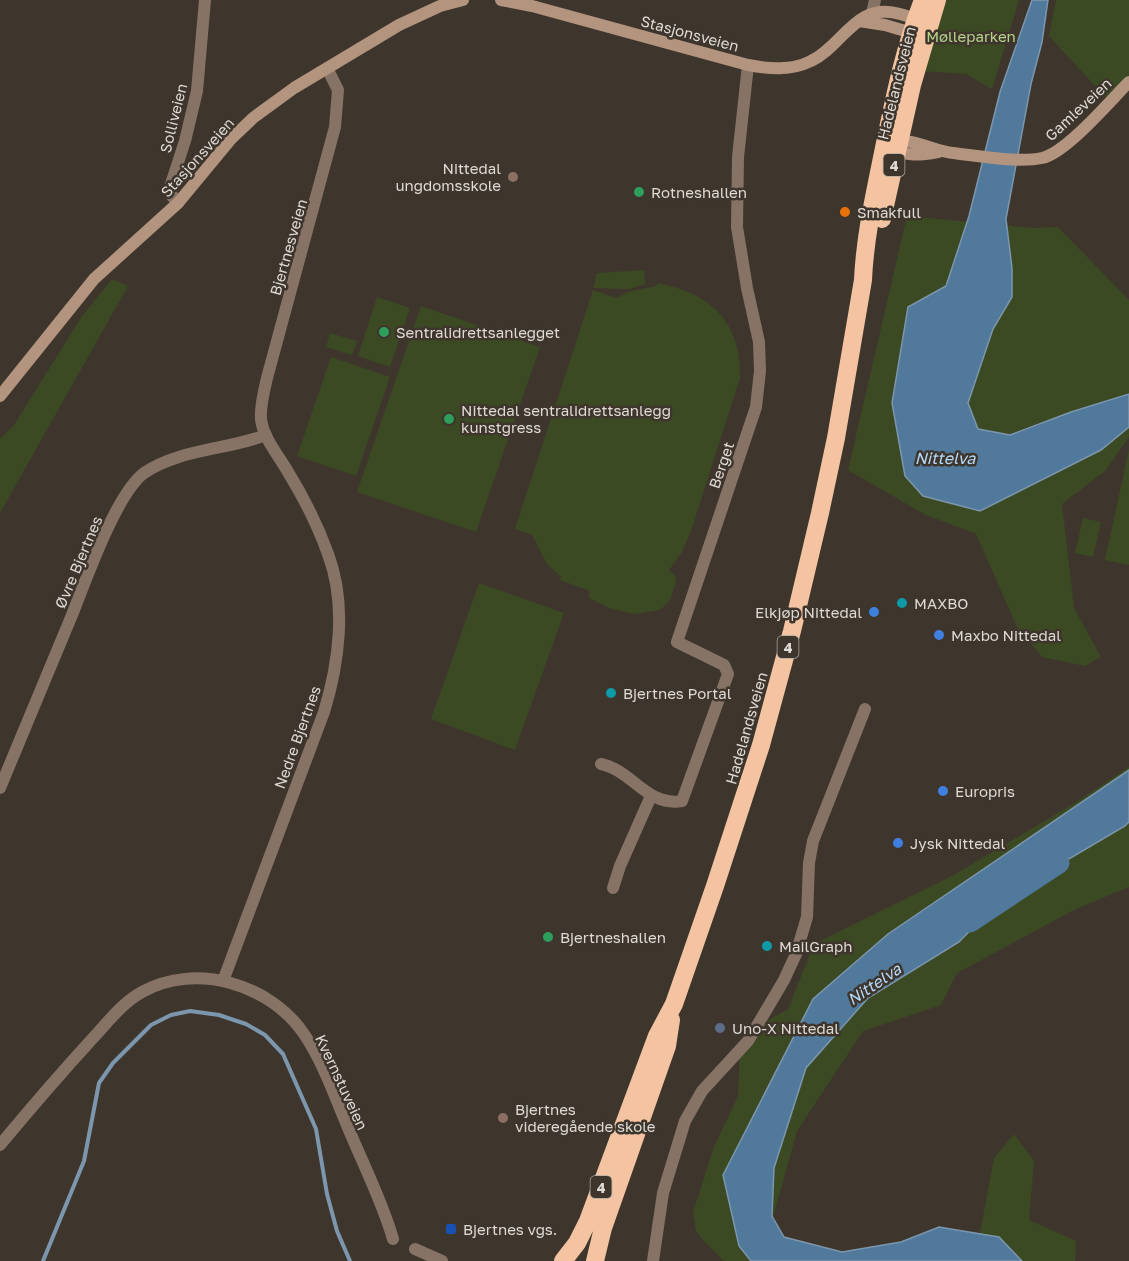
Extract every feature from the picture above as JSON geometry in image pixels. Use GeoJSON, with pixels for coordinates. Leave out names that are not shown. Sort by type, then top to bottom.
{"type":"FeatureCollection","features":[{"type":"Feature","properties":{"kind":"highway","name":"Hadelandsveien"},"geometry":{"type":"LineString","coordinates":[[563,1261],[577,1243],[588,1221],[657,1036],[674,1004],[752,774],[792,632],[829,474],[863,280],[874,251],[923,0]]}},
{"type":"Feature","properties":{"kind":"highway","name":"Hadelandsveien"},"geometry":{"type":"LineString","coordinates":[[918,28],[937,0]]}},
{"type":"Feature","properties":{"kind":"highway","name":"Hadelandsveien"},"geometry":{"type":"LineString","coordinates":[[595,1261],[603,1228],[667,1046],[674,1004]]}},
{"type":"Feature","properties":{"kind":"highway"},"geometry":{"type":"LineString","coordinates":[[568,1261],[580,1261]]}},
{"type":"Feature","properties":{"kind":"main road","name":"Stasjonsveien"},"geometry":{"type":"LineString","coordinates":[[0,396],[94,279],[178,203],[236,134],[253,118],[278,98],[414,17],[440,6],[463,0]]}},
{"type":"Feature","properties":{"kind":"main road","name":"Stasjonsveien"},"geometry":{"type":"LineString","coordinates":[[501,0],[532,6],[748,65],[783,68],[809,62],[825,52],[844,31],[867,19]]}},
{"type":"Feature","properties":{"kind":"main road"},"geometry":{"type":"LineString","coordinates":[[867,19],[890,12],[918,28]]}},
{"type":"Feature","properties":{"kind":"main road","name":"Gamleveien"},"geometry":{"type":"LineString","coordinates":[[894,146],[921,155],[939,152],[1041,159],[1055,153],[1073,138],[1129,82]]}},
{"type":"Feature","properties":{"kind":"street","name":"Solliveien"},"geometry":{"type":"LineString","coordinates":[[178,203],[172,196],[170,187],[185,141],[197,92],[205,0]]}},
{"type":"Feature","properties":{"kind":"street"},"geometry":{"type":"LineString","coordinates":[[867,19],[875,0]]}},
{"type":"Feature","properties":{"kind":"street","name":"Berget"},"geometry":{"type":"LineString","coordinates":[[601,764],[614,768],[651,796],[664,801],[682,801],[728,674],[724,665],[677,642],[756,407],[760,371],[759,342],[737,227],[738,157],[748,65]]}},
{"type":"Feature","properties":{"kind":"street","name":"Bjertnesveien"},"geometry":{"type":"LineString","coordinates":[[266,435],[261,419],[264,391],[337,119],[338,90],[327,68]]}},
{"type":"Feature","properties":{"kind":"street","name":"Øvre Bjertnes"},"geometry":{"type":"LineString","coordinates":[[0,788],[88,574],[131,486],[146,472],[166,462],[249,442],[266,435]]}},
{"type":"Feature","properties":{"kind":"street","name":"Nedre Bjertnes"},"geometry":{"type":"LineString","coordinates":[[223,981],[324,712],[337,655],[337,595],[329,555],[300,492],[266,435]]}},
{"type":"Feature","properties":{"kind":"street"},"geometry":{"type":"LineString","coordinates":[[652,1261],[663,1193],[685,1121],[702,1091],[748,1041],[784,980],[796,954],[807,918],[809,863],[813,841],[865,709]]}},
{"type":"Feature","properties":{"kind":"street"},"geometry":{"type":"LineString","coordinates":[[613,888],[620,866],[651,796]]}},
{"type":"Feature","properties":{"kind":"street","name":"Kvernstuveien"},"geometry":{"type":"LineString","coordinates":[[0,1145],[109,1020],[135,996],[161,983],[180,979],[207,978],[223,981],[241,986],[268,1000],[290,1017],[304,1034],[315,1053],[349,1131],[393,1239]]}},
{"type":"Feature","properties":{"kind":"street"},"geometry":{"type":"LineString","coordinates":[[415,1249],[442,1261]]}},
{"type":"Feature","properties":{"kind":"green space","name":"Mølleparken"},"geometry":{"type":"Polygon","coordinates":[[[944,0],[1019,0],[992,89],[966,74],[921,71],[944,0]]]}},
{"type":"Feature","properties":{"kind":"green space"},"geometry":{"type":"Polygon","coordinates":[[[1056,0],[1129,0],[1129,78],[1108,100],[1049,36],[1056,0]]]}},
{"type":"Feature","properties":{"kind":"green space"},"geometry":{"type":"Polygon","coordinates":[[[907,216],[1032,228],[1058,227],[1129,300],[1129,437],[1105,471],[1062,504],[1074,608],[1101,657],[1085,666],[1042,657],[1017,627],[976,534],[924,514],[848,470],[907,216]]]}},
{"type":"Feature","properties":{"kind":"green space"},"geometry":{"type":"Polygon","coordinates":[[[644,270],[645,284],[630,289],[593,288],[597,273],[644,270]]]}},
{"type":"Feature","properties":{"kind":"green space"},"geometry":{"type":"Polygon","coordinates":[[[112,279],[128,286],[0,513],[0,439],[14,425],[82,316],[112,279]]]}},
{"type":"Feature","properties":{"kind":"green space"},"geometry":{"type":"Polygon","coordinates":[[[658,283],[693,294],[719,313],[735,341],[740,378],[691,531],[682,552],[669,570],[675,576],[676,582],[670,600],[660,610],[634,614],[609,608],[589,598],[590,591],[560,580],[561,577],[547,564],[532,535],[515,529],[593,290],[616,298],[631,291],[657,286],[658,283]]]}},
{"type":"Feature","properties":{"kind":"green space","name":"Sentralidrettsanlegget"},"geometry":{"type":"Polygon","coordinates":[[[377,297],[410,308],[390,367],[358,356],[377,297]]]}},
{"type":"Feature","properties":{"kind":"green space","name":"Nittedal sentralidrettsanlegg kunstgress"},"geometry":{"type":"Polygon","coordinates":[[[421,306],[540,347],[476,532],[357,492],[421,306]]]}},
{"type":"Feature","properties":{"kind":"green space"},"geometry":{"type":"Polygon","coordinates":[[[330,333],[357,341],[352,355],[326,347],[330,333]]]}},
{"type":"Feature","properties":{"kind":"green space"},"geometry":{"type":"Polygon","coordinates":[[[331,357],[390,377],[356,476],[297,456],[331,357]]]}},
{"type":"Feature","properties":{"kind":"green space"},"geometry":{"type":"Polygon","coordinates":[[[1129,449],[1129,565],[1105,560],[1129,449]]]}},
{"type":"Feature","properties":{"kind":"green space"},"geometry":{"type":"Polygon","coordinates":[[[1083,518],[1101,522],[1093,557],[1075,553],[1083,518]]]}},
{"type":"Feature","properties":{"kind":"green space"},"geometry":{"type":"Polygon","coordinates":[[[479,583],[564,613],[515,750],[431,719],[479,583]]]}},
{"type":"Feature","properties":{"kind":"green space"},"geometry":{"type":"Polygon","coordinates":[[[1129,767],[1129,887],[1076,909],[957,973],[941,1005],[863,1031],[797,1131],[767,1239],[801,1261],[724,1261],[696,1231],[693,1212],[714,1147],[738,1096],[740,1049],[769,1020],[788,1009],[814,944],[952,876],[1073,804],[1129,767]]]}},
{"type":"Feature","properties":{"kind":"green space"},"geometry":{"type":"Polygon","coordinates":[[[1014,1134],[1034,1161],[1029,1220],[1076,1241],[1075,1261],[899,1261],[979,1238],[994,1158],[1014,1134]]]}},
{"type":"Feature","properties":{"kind":"water","name":"Nittelva"},"geometry":{"type":"Polygon","coordinates":[[[1032,0],[1048,0],[1042,42],[1031,84],[1006,219],[1012,268],[1012,297],[993,329],[968,403],[978,429],[1010,435],[1071,412],[1129,394],[1129,427],[1101,450],[980,511],[923,496],[905,476],[892,403],[908,307],[946,286],[969,216],[1000,92],[1032,0]]]}},
{"type":"Feature","properties":{"kind":"water","name":"Nittelva"},"geometry":{"type":"Polygon","coordinates":[[[1129,770],[1129,822],[1125,826],[1001,899],[959,942],[868,998],[806,1068],[774,1168],[772,1216],[784,1237],[842,1252],[901,1242],[939,1227],[999,1237],[1022,1261],[751,1261],[739,1246],[723,1175],[813,999],[888,934],[1129,770]]]}},
{"type":"Feature","properties":{"kind":"waterway","name":"Nittelva"},"geometry":{"type":"LineString","coordinates":[[970,922],[1059,863]]}},
{"type":"Feature","properties":{"kind":"waterway"},"geometry":{"type":"LineString","coordinates":[[43,1261],[84,1161],[99,1083],[113,1063],[151,1025],[171,1015],[190,1011],[219,1015],[246,1024],[265,1035],[283,1054],[316,1129],[327,1194],[337,1231],[350,1261]]}},
{"type":"Feature","properties":{"kind":"place","name":"Nittedal ungdomsskole"},"geometry":{"type":"Point","coordinates":[513,177]}},
{"type":"Feature","properties":{"kind":"place","name":"Rotneshallen"},"geometry":{"type":"Point","coordinates":[639,192]}},
{"type":"Feature","properties":{"kind":"place","name":"Smakfull"},"geometry":{"type":"Point","coordinates":[845,212]}},
{"type":"Feature","properties":{"kind":"place","name":"Sentralidrettsanlegget"},"geometry":{"type":"Point","coordinates":[384,332]}},
{"type":"Feature","properties":{"kind":"place","name":"Nittedal sentralidrettsanlegg kunstgress"},"geometry":{"type":"Point","coordinates":[449,419]}},
{"type":"Feature","properties":{"kind":"place","name":"MAXBO"},"geometry":{"type":"Point","coordinates":[902,603]}},
{"type":"Feature","properties":{"kind":"place","name":"Elkjøp Nittedal"},"geometry":{"type":"Point","coordinates":[874,612]}},
{"type":"Feature","properties":{"kind":"place","name":"Maxbo Nittedal"},"geometry":{"type":"Point","coordinates":[939,635]}},
{"type":"Feature","properties":{"kind":"place","name":"Bjertnes Portal"},"geometry":{"type":"Point","coordinates":[611,693]}},
{"type":"Feature","properties":{"kind":"place","name":"Europris"},"geometry":{"type":"Point","coordinates":[943,791]}},
{"type":"Feature","properties":{"kind":"place","name":"Jysk Nittedal"},"geometry":{"type":"Point","coordinates":[898,843]}},
{"type":"Feature","properties":{"kind":"place","name":"Bjertneshallen"},"geometry":{"type":"Point","coordinates":[548,937]}},
{"type":"Feature","properties":{"kind":"place","name":"MailGraph"},"geometry":{"type":"Point","coordinates":[767,946]}},
{"type":"Feature","properties":{"kind":"place","name":"Uno-X Nittedal"},"geometry":{"type":"Point","coordinates":[720,1028]}},
{"type":"Feature","properties":{"kind":"place","name":"Bjertnes videregående skole"},"geometry":{"type":"Point","coordinates":[503,1118]}},
{"type":"Feature","properties":{"kind":"place","name":"Bjertnes vgs."},"geometry":{"type":"Point","coordinates":[451,1229]}}]}
